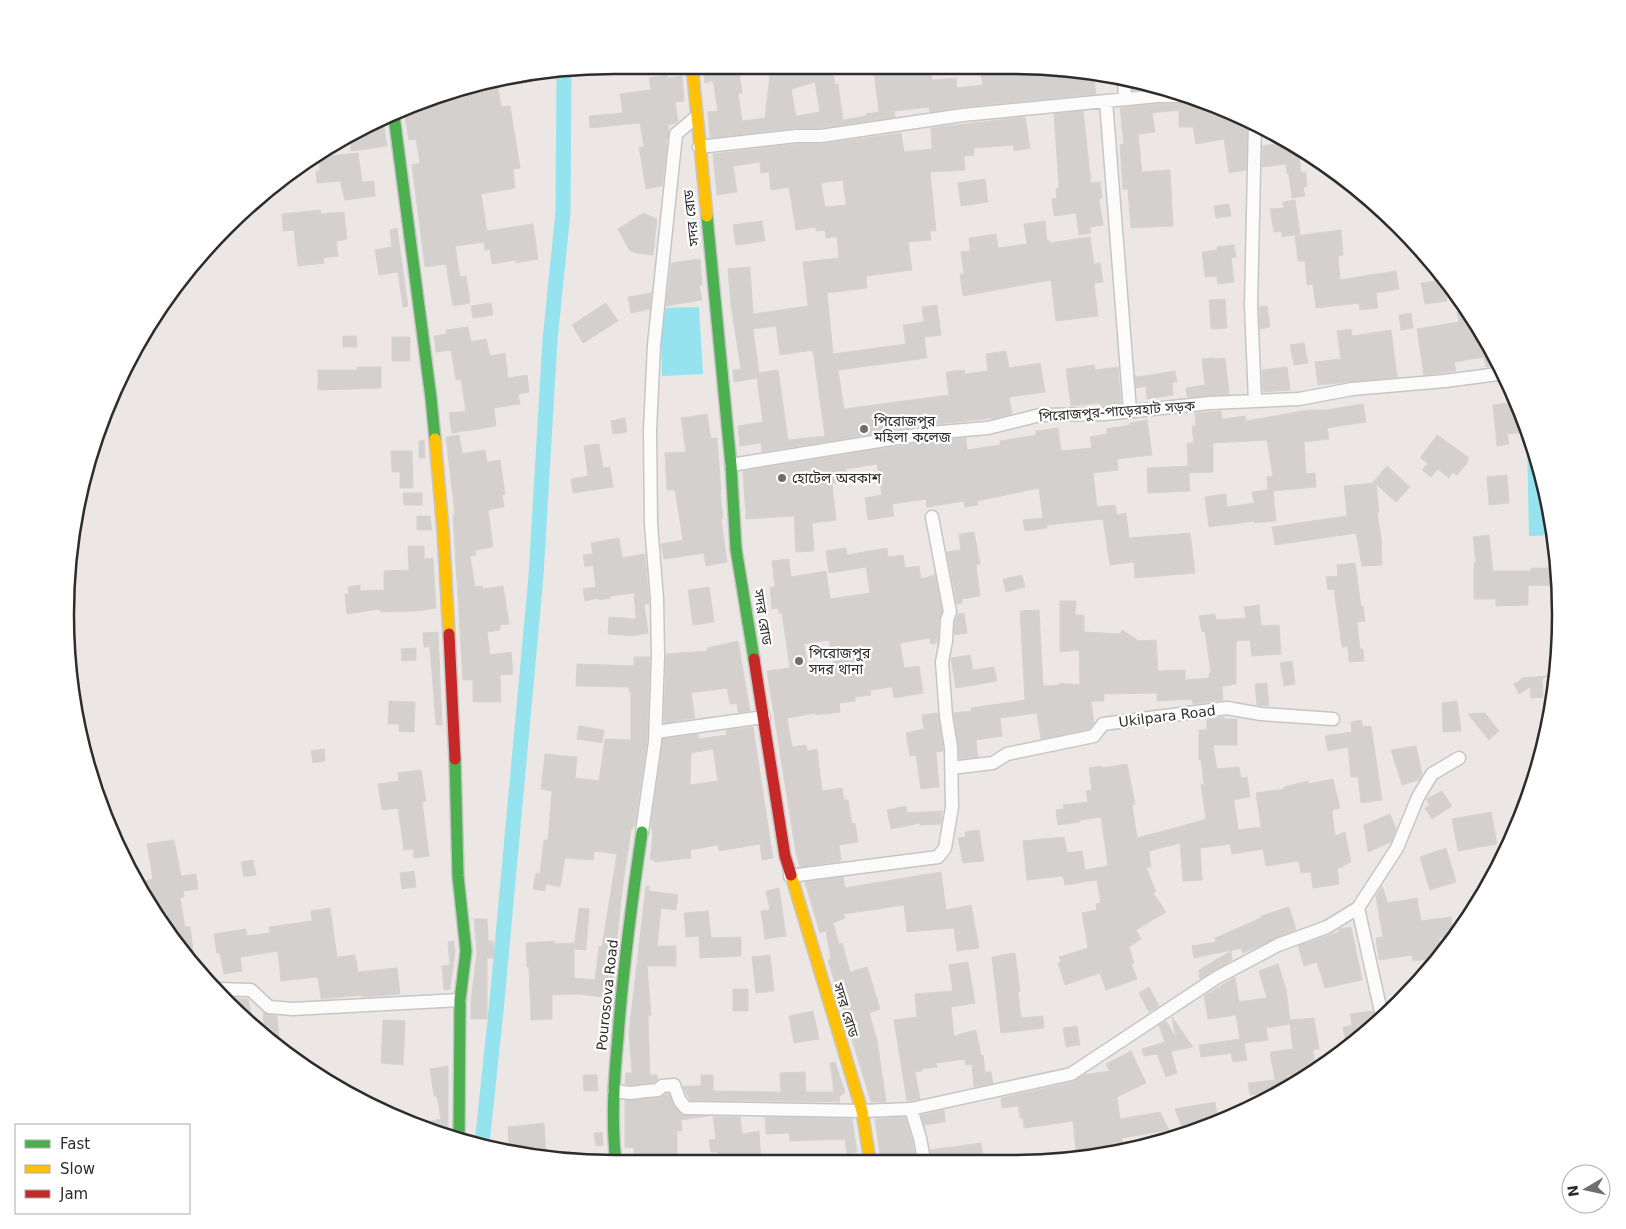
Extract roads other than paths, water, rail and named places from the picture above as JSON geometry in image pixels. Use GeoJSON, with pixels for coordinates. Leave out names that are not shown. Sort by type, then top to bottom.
{"type":"FeatureCollection","features":[{"type":"Feature","properties":{"kind":"street","name":"সদর রোড"},"geometry":{"type":"LineString","coordinates":[[693,74],[731,465],[736,549],[785,856],[862,1111],[869,1155]]}},
{"type":"Feature","properties":{"kind":"street"},"geometry":{"type":"LineString","coordinates":[[1124,86],[1125,99]]}},
{"type":"Feature","properties":{"kind":"street"},"geometry":{"type":"LineString","coordinates":[[699,147],[796,136],[821,136],[963,115],[1165,96]]}},
{"type":"Feature","properties":{"kind":"street"},"geometry":{"type":"LineString","coordinates":[[1106,101],[1130,411]]}},
{"type":"Feature","properties":{"kind":"street"},"geometry":{"type":"LineString","coordinates":[[642,832],[656,732],[658,599],[652,524],[650,430],[654,345],[676,134],[696,117]]}},
{"type":"Feature","properties":{"kind":"street"},"geometry":{"type":"LineString","coordinates":[[395,121],[431,398],[443,530],[453,707],[458,876],[466,951],[460,1000],[459,1132]]}},
{"type":"Feature","properties":{"kind":"street"},"geometry":{"type":"LineString","coordinates":[[1255,132],[1251,306],[1255,401]]}},
{"type":"Feature","properties":{"kind":"street","name":"পিরোজপুর-পাড়েরহাট সড়ক"},"geometry":{"type":"LineString","coordinates":[[731,465],[929,434],[988,428],[1040,415],[1104,414],[1299,399],[1352,389],[1446,381],[1496,374]]}},
{"type":"Feature","properties":{"kind":"street"},"geometry":{"type":"LineString","coordinates":[[790,876],[938,857],[945,848],[952,807],[951,747],[946,716],[942,662],[947,620],[950,612],[932,517]]}},
{"type":"Feature","properties":{"kind":"street","name":"Ukilpara Road"},"geometry":{"type":"LineString","coordinates":[[951,768],[993,763],[1007,754],[1094,736],[1103,724],[1227,708],[1261,714],[1333,719]]}},
{"type":"Feature","properties":{"kind":"street"},"geometry":{"type":"LineString","coordinates":[[656,732],[672,732],[764,718]]}},
{"type":"Feature","properties":{"kind":"street"},"geometry":{"type":"LineString","coordinates":[[614,1091],[658,1090],[662,1086],[674,1085],[680,1101],[686,1108],[862,1111],[911,1109],[1071,1074],[1216,978],[1278,945],[1327,927],[1358,908],[1397,848],[1418,797],[1432,774],[1459,758]]}},
{"type":"Feature","properties":{"kind":"street","name":"Pourosova Road"},"geometry":{"type":"LineString","coordinates":[[615,1155],[614,1091],[625,957],[642,832]]}},
{"type":"Feature","properties":{"kind":"street"},"geometry":{"type":"LineString","coordinates":[[1358,908],[1381,1009]]}},
{"type":"Feature","properties":{"kind":"street"},"geometry":{"type":"LineString","coordinates":[[225,989],[251,990],[269,1007],[294,1009],[460,1000]]}},
{"type":"Feature","properties":{"kind":"street"},"geometry":{"type":"LineString","coordinates":[[911,1109],[923,1155]]}},
{"type":"Feature","properties":{"kind":"water"},"geometry":{"type":"Polygon","coordinates":[[[699,307],[703,374],[662,376],[661,339],[663,308],[699,307]]]}},
{"type":"Feature","properties":{"kind":"water"},"geometry":{"type":"Polygon","coordinates":[[[1527,452],[1542,509],[1547,535],[1529,536],[1527,452]]]}},
{"type":"Feature","properties":{"kind":"waterway"},"geometry":{"type":"LineString","coordinates":[[483,1139],[536,576],[550,340],[563,212],[564,76]]}},
{"type":"Feature","properties":{"kind":"place","name":"পিরোজপুর মহিলা কলেজ"},"geometry":{"type":"Point","coordinates":[864,429]}},
{"type":"Feature","properties":{"kind":"place","name":"হোটেল অবকাশ"},"geometry":{"type":"Point","coordinates":[782,478]}},
{"type":"Feature","properties":{"kind":"place","name":"পিরোজপুর সদর থানা"},"geometry":{"type":"Point","coordinates":[799,661]}}]}
